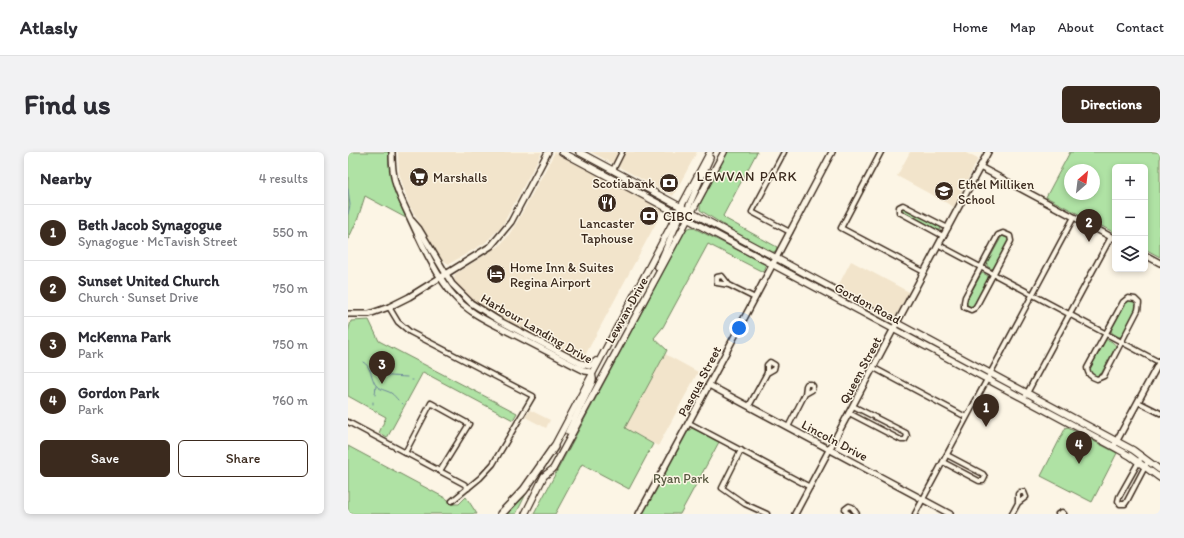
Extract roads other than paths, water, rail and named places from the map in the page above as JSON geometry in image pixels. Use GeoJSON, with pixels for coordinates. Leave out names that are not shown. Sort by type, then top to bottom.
{"type":"FeatureCollection","features":[{"type":"Feature","properties":{"kind":"highway"},"geometry":{"type":"LineString","coordinates":[[501,514],[524,490],[554,447]]}},
{"type":"Feature","properties":{"kind":"main road","name":"Gordon Road"},"geometry":{"type":"LineString","coordinates":[[562,152],[685,214],[740,239],[1117,441],[1142,456],[1160,470]]}},
{"type":"Feature","properties":{"kind":"main road","name":"Gordon Road"},"geometry":{"type":"LineString","coordinates":[[579,152],[681,206],[685,214],[772,264],[1114,447],[1160,478]]}},
{"type":"Feature","properties":{"kind":"main road"},"geometry":{"type":"LineString","coordinates":[[681,206],[710,152]]}},
{"type":"Feature","properties":{"kind":"main road"},"geometry":{"type":"LineString","coordinates":[[685,214],[713,152]]}},
{"type":"Feature","properties":{"kind":"main road","name":"Lewvan Drive"},"geometry":{"type":"LineString","coordinates":[[544,476],[544,465],[610,338],[724,152]]}},
{"type":"Feature","properties":{"kind":"main road","name":"Lewvan Drive"},"geometry":{"type":"LineString","coordinates":[[525,514],[544,476],[553,469],[634,320],[685,214]]}},
{"type":"Feature","properties":{"kind":"main road"},"geometry":{"type":"LineString","coordinates":[[580,363],[590,366],[594,364],[610,338]]}},
{"type":"Feature","properties":{"kind":"main road"},"geometry":{"type":"LineString","coordinates":[[553,469],[592,383],[592,372],[602,372],[606,370]]}},
{"type":"Feature","properties":{"kind":"street","name":"Harbour Landing Drive"},"geometry":{"type":"LineString","coordinates":[[392,152],[395,186],[414,231],[441,277],[456,298],[472,312],[575,366],[585,371],[592,372]]}},
{"type":"Feature","properties":{"kind":"street"},"geometry":{"type":"LineString","coordinates":[[348,314],[369,314],[389,308],[491,246],[511,222],[548,152]]}},
{"type":"Feature","properties":{"kind":"street"},"geometry":{"type":"LineString","coordinates":[[613,170],[622,152]]}},
{"type":"Feature","properties":{"kind":"street"},"geometry":{"type":"LineString","coordinates":[[784,152],[752,212],[790,232]]}},
{"type":"Feature","properties":{"kind":"street","name":"Pasqua Street"},"geometry":{"type":"LineString","coordinates":[[640,514],[832,152]]}},
{"type":"Feature","properties":{"kind":"street"},"geometry":{"type":"LineString","coordinates":[[881,152],[841,228],[924,272]]}},
{"type":"Feature","properties":{"kind":"street","name":"Queen Street"},"geometry":{"type":"LineString","coordinates":[[795,514],[988,152]]}},
{"type":"Feature","properties":{"kind":"street"},"geometry":{"type":"LineString","coordinates":[[980,167],[1112,237]]}},
{"type":"Feature","properties":{"kind":"street"},"geometry":{"type":"LineString","coordinates":[[943,236],[899,212],[899,207],[903,204],[948,228]]}},
{"type":"Feature","properties":{"kind":"street"},"geometry":{"type":"LineString","coordinates":[[915,514],[1074,217]]}},
{"type":"Feature","properties":{"kind":"street","name":"Harbour Landing Drive"},"geometry":{"type":"LineString","coordinates":[[410,219],[419,229],[452,284],[462,296],[479,309],[587,366],[592,372]]}},
{"type":"Feature","properties":{"kind":"street"},"geometry":{"type":"LineString","coordinates":[[1003,233],[1010,236],[1011,241],[994,274],[975,308],[971,310],[964,307],[964,302],[982,268],[998,235],[1003,233]]}},
{"type":"Feature","properties":{"kind":"street"},"geometry":{"type":"LineString","coordinates":[[1024,399],[1069,314],[1112,240]]}},
{"type":"Feature","properties":{"kind":"street"},"geometry":{"type":"LineString","coordinates":[[939,245],[1160,362],[1114,447]]}},
{"type":"Feature","properties":{"kind":"street"},"geometry":{"type":"LineString","coordinates":[[1148,257],[1160,263]]}},
{"type":"Feature","properties":{"kind":"street"},"geometry":{"type":"LineString","coordinates":[[729,285],[754,298]]}},
{"type":"Feature","properties":{"kind":"street"},"geometry":{"type":"LineString","coordinates":[[1128,298],[1135,299],[1139,304],[1138,310],[1121,342],[1104,376],[1097,379],[1092,378],[1088,374],[1087,368],[1124,302],[1128,298]]}},
{"type":"Feature","properties":{"kind":"street"},"geometry":{"type":"LineString","coordinates":[[389,308],[398,322],[410,332],[533,396],[493,464],[480,478],[452,501]]}},
{"type":"Feature","properties":{"kind":"street"},"geometry":{"type":"LineString","coordinates":[[874,368],[966,417]]}},
{"type":"Feature","properties":{"kind":"street"},"geometry":{"type":"LineString","coordinates":[[749,406],[767,373]]}},
{"type":"Feature","properties":{"kind":"street","name":"Lincoln Drive"},"geometry":{"type":"LineString","coordinates":[[709,385],[950,514]]}},
{"type":"Feature","properties":{"kind":"street"},"geometry":{"type":"LineString","coordinates":[[788,427],[805,394]]}},
{"type":"Feature","properties":{"kind":"street"},"geometry":{"type":"LineString","coordinates":[[1138,402],[1160,413]]}},
{"type":"Feature","properties":{"kind":"street"},"geometry":{"type":"LineString","coordinates":[[405,453],[431,404],[438,407],[469,424],[440,472]]}},
{"type":"Feature","properties":{"kind":"street"},"geometry":{"type":"LineString","coordinates":[[849,413],[901,440],[905,440],[907,436],[906,433],[853,406]]}},
{"type":"Feature","properties":{"kind":"street"},"geometry":{"type":"LineString","coordinates":[[348,422],[464,484],[468,488]]}},
{"type":"Feature","properties":{"kind":"street"},"geometry":{"type":"LineString","coordinates":[[689,423],[810,487]]}},
{"type":"Feature","properties":{"kind":"street"},"geometry":{"type":"LineString","coordinates":[[741,450],[722,488],[745,504],[767,514]]}},
{"type":"Feature","properties":{"kind":"street"},"geometry":{"type":"LineString","coordinates":[[943,462],[980,481],[985,479],[983,474],[947,455]]}},
{"type":"Feature","properties":{"kind":"street"},"geometry":{"type":"LineString","coordinates":[[1142,456],[1119,497],[1118,501],[1120,504],[1125,504],[1127,501],[1148,461]]}},
{"type":"Feature","properties":{"kind":"street"},"geometry":{"type":"LineString","coordinates":[[1012,514],[1018,503]]}},
{"type":"Feature","properties":{"kind":"street"},"geometry":{"type":"LineString","coordinates":[[849,514],[845,511],[849,506],[852,507],[857,514]]}},
{"type":"Feature","properties":{"kind":"street"},"geometry":{"type":"LineString","coordinates":[[1058,514],[1062,512],[1064,514]]}},
{"type":"Feature","properties":{"kind":"waterway"},"geometry":{"type":"LineString","coordinates":[[348,189],[350,205],[348,214]]}},
{"type":"Feature","properties":{"kind":"waterway"},"geometry":{"type":"LineString","coordinates":[[363,362],[368,366],[375,384],[381,389],[391,393],[398,400]]}},
{"type":"Feature","properties":{"kind":"waterway"},"geometry":{"type":"LineString","coordinates":[[369,369],[383,375],[407,377]]}},
{"type":"Feature","properties":{"kind":"waterway"},"geometry":{"type":"LineString","coordinates":[[375,395],[376,386]]}},
{"type":"Feature","properties":{"kind":"place","name":"Marshalls"},"geometry":{"type":"Point","coordinates":[419,177]}},
{"type":"Feature","properties":{"kind":"place","name":"Scotiabank"},"geometry":{"type":"Point","coordinates":[669,183]}},
{"type":"Feature","properties":{"kind":"place","name":"Ethel Milliken School"},"geometry":{"type":"Point","coordinates":[944,191]}},
{"type":"Feature","properties":{"kind":"place","name":"Lancaster Taphouse"},"geometry":{"type":"Point","coordinates":[607,203]}},
{"type":"Feature","properties":{"kind":"place","name":"CIBC"},"geometry":{"type":"Point","coordinates":[649,216]}},
{"type":"Feature","properties":{"kind":"place","name":"Sunset United Church"},"geometry":{"type":"Point","coordinates":[1089,242]}},
{"type":"Feature","properties":{"kind":"place","name":"Home Inn & Suites Regina Airport"},"geometry":{"type":"Point","coordinates":[496,274]}},
{"type":"Feature","properties":{"kind":"place","name":"McKenna Park"},"geometry":{"type":"Point","coordinates":[382,384]}},
{"type":"Feature","properties":{"kind":"place","name":"Beth Jacob Synagogue"},"geometry":{"type":"Point","coordinates":[986,427]}},
{"type":"Feature","properties":{"kind":"place","name":"Gordon Park"},"geometry":{"type":"Point","coordinates":[1079,464]}},
{"type":"Feature","properties":{"kind":"district","name":"LEWVAN PARK"},"geometry":{"type":"Point","coordinates":[747,176]}},
{"type":"Feature","properties":{"kind":"park label","name":"Ryan Park"},"geometry":{"type":"Point","coordinates":[681,478]}}]}
